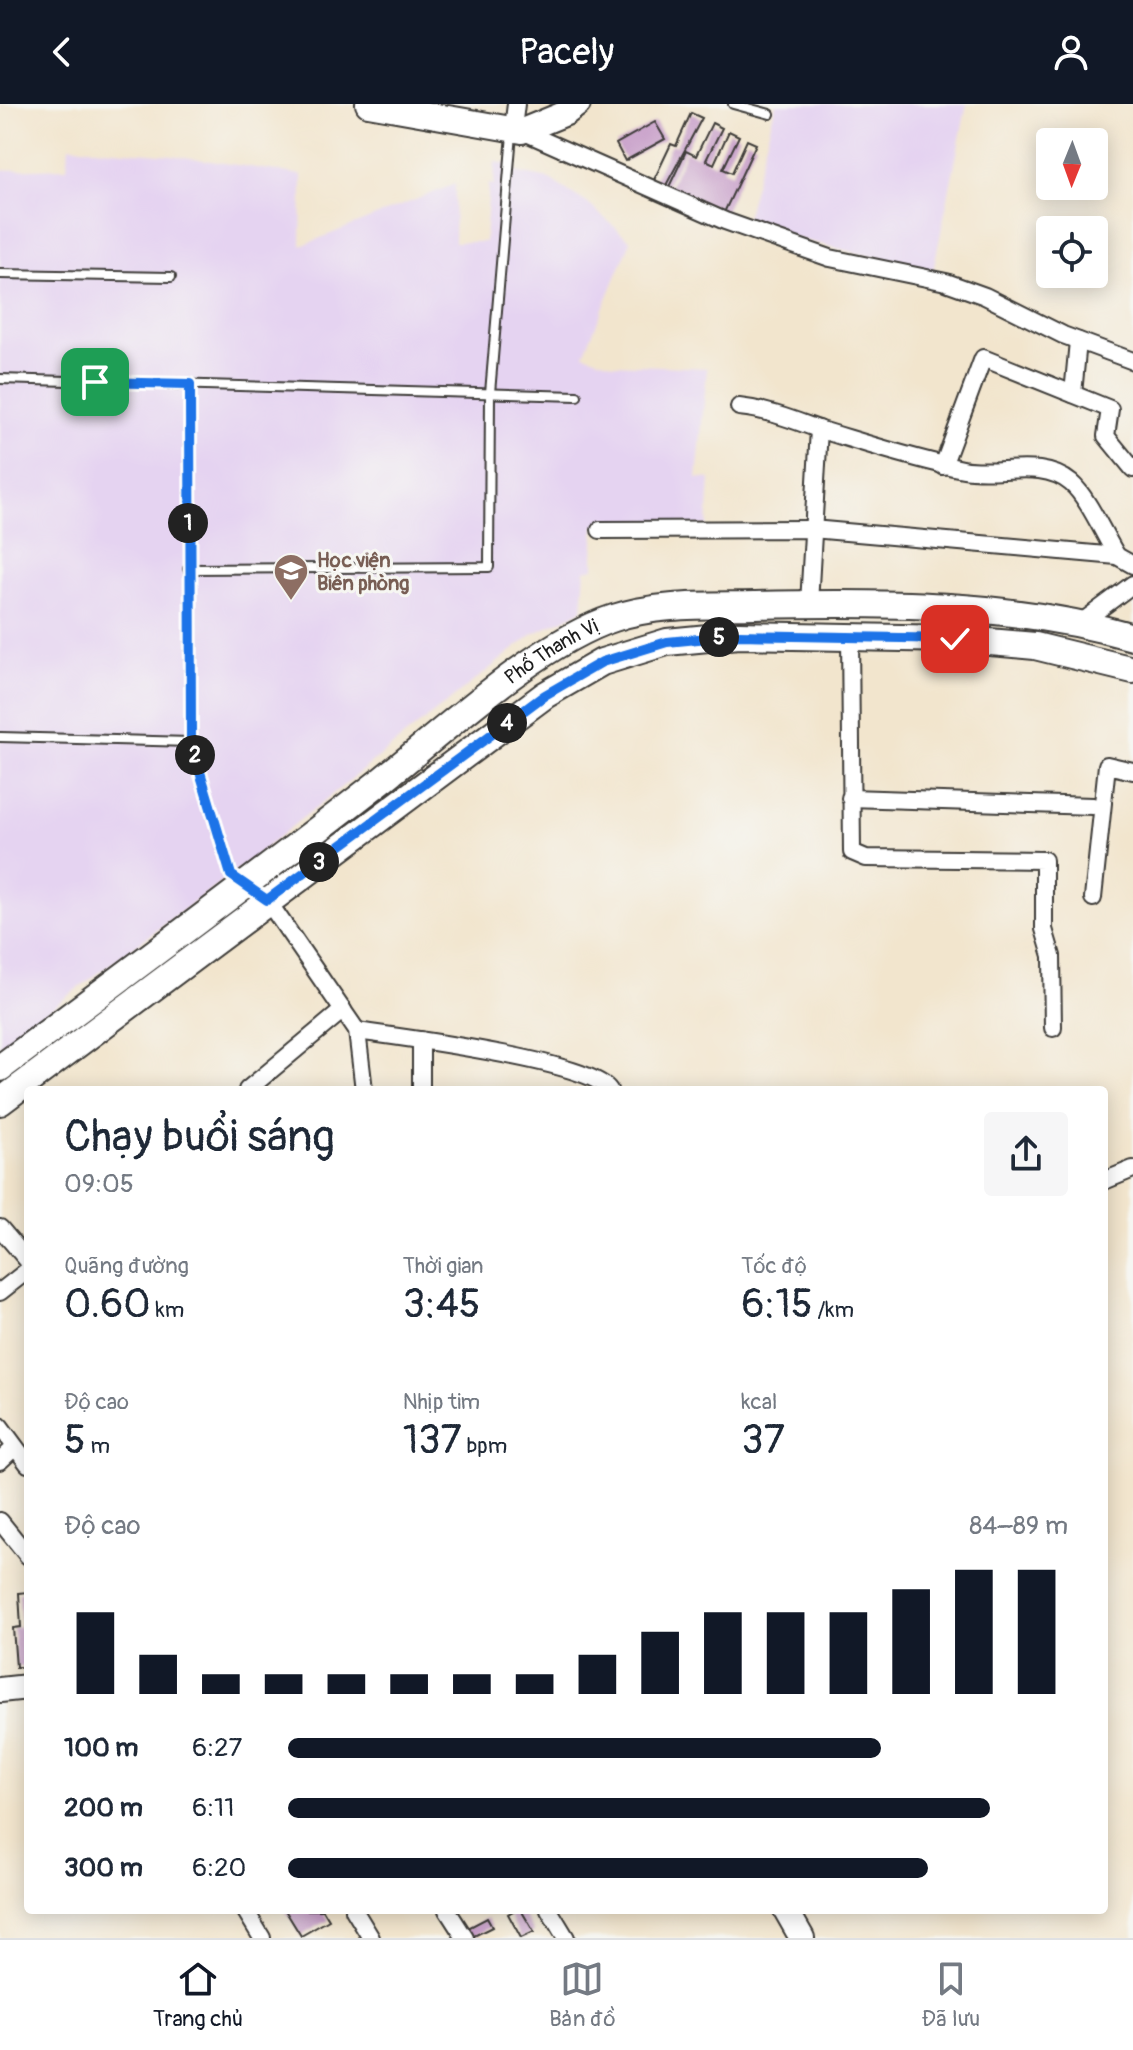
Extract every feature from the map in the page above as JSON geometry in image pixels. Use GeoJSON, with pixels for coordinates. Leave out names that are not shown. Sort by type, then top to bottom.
{"type":"FeatureCollection","features":[{"type":"Feature","properties":{"kind":"main road"},"geometry":{"type":"LineString","coordinates":[[368,104],[517,121],[566,113],[578,104]]}},
{"type":"Feature","properties":{"kind":"main road","name":"Phố Thanh Vị"},"geometry":{"type":"LineString","coordinates":[[0,1102],[553,646],[613,618],[667,607],[809,604],[969,607],[1082,622],[1133,637]]}},
{"type":"Feature","properties":{"kind":"main road","name":"Phố Thanh Vị"},"geometry":{"type":"LineString","coordinates":[[0,1068],[545,695],[602,662],[667,642],[739,635],[850,635],[1035,646],[1133,670]]}},
{"type":"Feature","properties":{"kind":"main road"},"geometry":{"type":"LineString","coordinates":[[0,1690],[24,1687]]}},
{"type":"Feature","properties":{"kind":"street"},"geometry":{"type":"LineString","coordinates":[[517,121],[725,221],[830,258],[946,282],[1078,341],[1133,361]]}},
{"type":"Feature","properties":{"kind":"street"},"geometry":{"type":"LineString","coordinates":[[1073,394],[1078,341]]}},
{"type":"Feature","properties":{"kind":"street"},"geometry":{"type":"LineString","coordinates":[[943,466],[983,358],[1110,409],[1106,436],[1133,469]]}},
{"type":"Feature","properties":{"kind":"street"},"geometry":{"type":"LineString","coordinates":[[739,407],[770,410],[819,429],[943,466],[970,471],[1035,469],[1055,474],[1073,484],[1117,556]]}},
{"type":"Feature","properties":{"kind":"street"},"geometry":{"type":"LineString","coordinates":[[809,604],[819,429]]}},
{"type":"Feature","properties":{"kind":"street"},"geometry":{"type":"LineString","coordinates":[[600,530],[812,529],[1117,556],[1133,565]]}},
{"type":"Feature","properties":{"kind":"street"},"geometry":{"type":"LineString","coordinates":[[1082,622],[1133,584]]}},
{"type":"Feature","properties":{"kind":"street"},"geometry":{"type":"LineString","coordinates":[[850,635],[850,847],[857,856],[1044,860],[1044,929],[1052,956],[1053,1028]]}},
{"type":"Feature","properties":{"kind":"street"},"geometry":{"type":"LineString","coordinates":[[1093,898],[1107,765],[1133,771]]}},
{"type":"Feature","properties":{"kind":"street"},"geometry":{"type":"LineString","coordinates":[[850,798],[1093,806]]}},
{"type":"Feature","properties":{"kind":"street"},"geometry":{"type":"LineString","coordinates":[[256,893],[357,1031],[364,1086]]}},
{"type":"Feature","properties":{"kind":"street"},"geometry":{"type":"LineString","coordinates":[[252,1086],[343,1010]]}},
{"type":"Feature","properties":{"kind":"street"},"geometry":{"type":"LineString","coordinates":[[357,1031],[421,1040],[590,1076],[606,1086]]}},
{"type":"Feature","properties":{"kind":"street"},"geometry":{"type":"LineString","coordinates":[[421,1040],[421,1086]]}},
{"type":"Feature","properties":{"kind":"street"},"geometry":{"type":"LineString","coordinates":[[1108,1179],[1133,1169]]}},
{"type":"Feature","properties":{"kind":"street"},"geometry":{"type":"LineString","coordinates":[[0,1228],[24,1256]]}},
{"type":"Feature","properties":{"kind":"street"},"geometry":{"type":"LineString","coordinates":[[0,1292],[24,1273]]}},
{"type":"Feature","properties":{"kind":"street"},"geometry":{"type":"LineString","coordinates":[[0,1426],[24,1459]]}},
{"type":"Feature","properties":{"kind":"street"},"geometry":{"type":"LineString","coordinates":[[0,1461],[15,1447]]}},
{"type":"Feature","properties":{"kind":"street"},"geometry":{"type":"LineString","coordinates":[[0,1521],[24,1551]]}},
{"type":"Feature","properties":{"kind":"street"},"geometry":{"type":"LineString","coordinates":[[247,1914],[262,1938]]}},
{"type":"Feature","properties":{"kind":"street"},"geometry":{"type":"LineString","coordinates":[[356,1914],[371,1938]]}},
{"type":"Feature","properties":{"kind":"street"},"geometry":{"type":"LineString","coordinates":[[450,1914],[465,1938]]}},
{"type":"Feature","properties":{"kind":"street"},"geometry":{"type":"LineString","coordinates":[[551,1914],[566,1938]]}},
{"type":"Feature","properties":{"kind":"lane"},"geometry":{"type":"LineString","coordinates":[[733,104],[770,114]]}},
{"type":"Feature","properties":{"kind":"lane"},"geometry":{"type":"LineString","coordinates":[[188,569],[489,567],[490,393],[517,121]]}},
{"type":"Feature","properties":{"kind":"lane"},"geometry":{"type":"LineString","coordinates":[[0,274],[171,277]]}},
{"type":"Feature","properties":{"kind":"lane"},"geometry":{"type":"LineString","coordinates":[[0,379],[577,396]]}},
{"type":"Feature","properties":{"kind":"lane"},"geometry":{"type":"LineString","coordinates":[[190,384],[188,569],[191,742],[231,875],[256,893]]}},
{"type":"Feature","properties":{"kind":"lane"},"geometry":{"type":"LineString","coordinates":[[0,737],[191,742]]}},
{"type":"Feature","properties":{"kind":"shaded area"},"geometry":{"type":"Polygon","coordinates":[[[776,104],[967,104],[933,271],[744,226],[776,104]]]}},
{"type":"Feature","properties":{"kind":"shaded area","name":"Học viện Biên phòng"},"geometry":{"type":"Polygon","coordinates":[[[69,146],[171,155],[302,175],[301,246],[455,184],[454,242],[485,242],[489,184],[494,185],[495,162],[514,165],[515,172],[549,179],[587,203],[631,241],[584,354],[614,364],[707,368],[697,478],[710,479],[707,526],[594,526],[594,568],[585,570],[582,610],[533,634],[231,875],[0,1046],[0,170],[67,168],[69,146]]]}},
{"type":"Feature","properties":{"kind":"building"},"geometry":{"type":"Polygon","coordinates":[[[691,113],[702,118],[664,189],[652,184],[671,144],[676,146],[691,113]]]}},
{"type":"Feature","properties":{"kind":"building"},"geometry":{"type":"Polygon","coordinates":[[[655,122],[665,139],[625,161],[616,144],[655,122]]]}},
{"type":"Feature","properties":{"kind":"building"},"geometry":{"type":"Polygon","coordinates":[[[712,123],[722,128],[706,160],[714,164],[729,131],[739,136],[723,169],[732,173],[747,140],[756,144],[722,217],[667,191],[686,151],[696,156],[712,123]]]}},
{"type":"Feature","properties":{"kind":"building"},"geometry":{"type":"Polygon","coordinates":[[[24,1592],[24,1667],[16,1667],[13,1628],[21,1627],[19,1593],[24,1592]]]}},
{"type":"Feature","properties":{"kind":"building"},"geometry":{"type":"Polygon","coordinates":[[[287,1914],[325,1914],[329,1920],[301,1936],[287,1914]]]}},
{"type":"Feature","properties":{"kind":"building"},"geometry":{"type":"Polygon","coordinates":[[[508,1914],[523,1914],[534,1932],[521,1938],[508,1914]]]}},
{"type":"Feature","properties":{"kind":"building"},"geometry":{"type":"Polygon","coordinates":[[[487,1918],[492,1927],[470,1938],[464,1930],[487,1918]]]}},
{"type":"Feature","properties":{"kind":"place","name":"Học viện Biên phòng"},"geometry":{"type":"Point","coordinates":[291,602]}},
{"type":"Feature","properties":{"kind":"route"},"geometry":{"type":"LineString","coordinates":[[95,382],[190,384],[188,569],[191,742],[231,875],[267,900],[545,695],[602,662],[667,642],[739,635],[955,639]]}}]}
